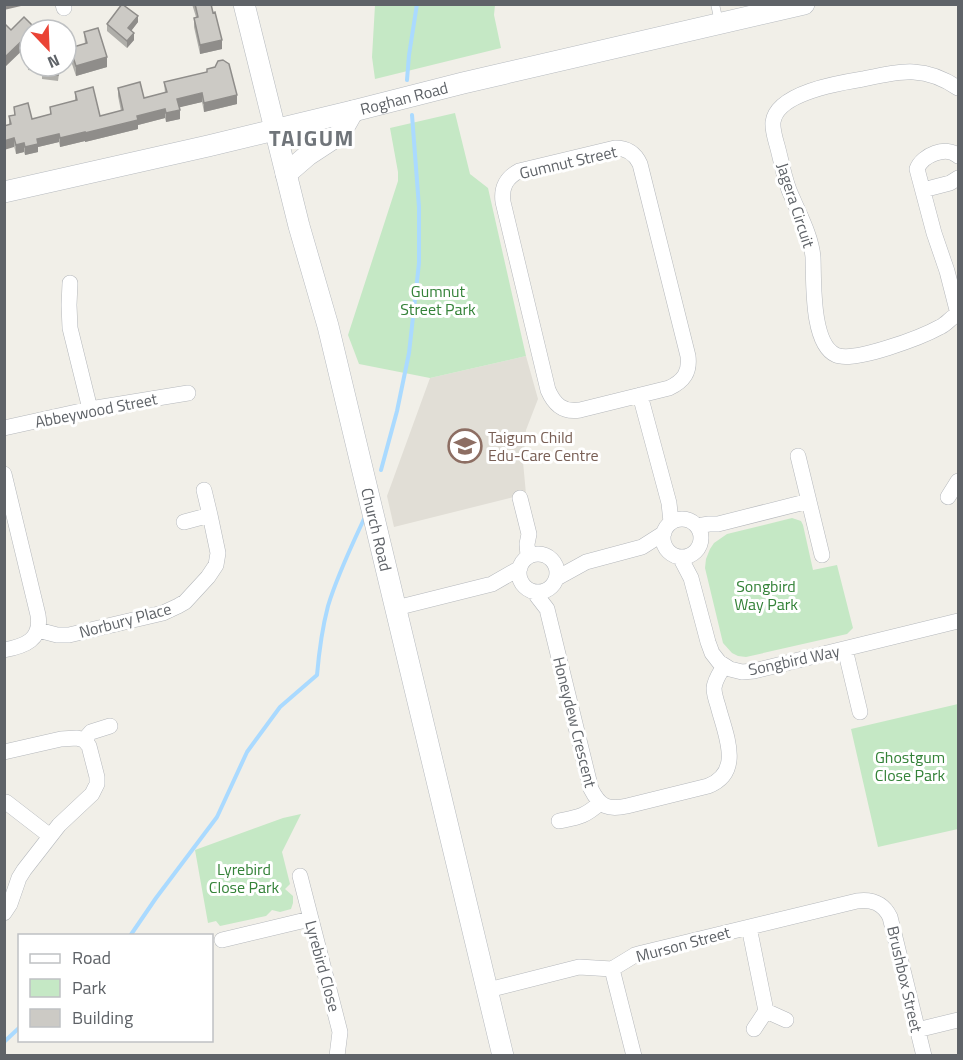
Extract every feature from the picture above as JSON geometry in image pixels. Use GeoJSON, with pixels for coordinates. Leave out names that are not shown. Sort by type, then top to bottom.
{"type":"FeatureCollection","features":[{"type":"Feature","properties":{"kind":"street","name":"Church Road"},"geometry":{"type":"LineString","coordinates":[[244,4],[286,174],[328,326],[503,1056]]}},
{"type":"Feature","properties":{"kind":"street","name":"Roghan Road"},"geometry":{"type":"LineString","coordinates":[[4,192],[353,111],[717,14],[804,4]]}},
{"type":"Feature","properties":{"kind":"street","name":"Jagera Circuit"},"geometry":{"type":"LineString","coordinates":[[958,88],[941,77],[922,72],[896,73],[855,80],[806,92],[789,100],[778,109],[773,128],[787,185],[811,246],[815,309],[826,347],[835,354],[846,357],[892,346],[944,326],[958,314]]}},
{"type":"Feature","properties":{"kind":"street"},"geometry":{"type":"LineString","coordinates":[[286,174],[308,155],[340,134],[353,111]]}},
{"type":"Feature","properties":{"kind":"street","name":"Gumnut Street"},"geometry":{"type":"LineString","coordinates":[[615,148],[627,149],[637,158],[643,172],[688,363],[686,375],[675,385],[640,395],[574,411],[562,408],[554,401],[548,390],[502,194],[504,185],[510,176],[526,169],[615,148]]}},
{"type":"Feature","properties":{"kind":"street"},"geometry":{"type":"LineString","coordinates":[[958,156],[955,152],[945,152],[926,158],[921,161],[917,169],[958,314]]}},
{"type":"Feature","properties":{"kind":"street"},"geometry":{"type":"LineString","coordinates":[[923,190],[950,183],[958,178]]}},
{"type":"Feature","properties":{"kind":"street"},"geometry":{"type":"LineString","coordinates":[[70,283],[70,328],[90,409]]}},
{"type":"Feature","properties":{"kind":"street","name":"Abbeywood Street"},"geometry":{"type":"LineString","coordinates":[[4,428],[90,409],[188,393]]}},
{"type":"Feature","properties":{"kind":"street"},"geometry":{"type":"LineString","coordinates":[[640,395],[669,503],[671,525],[664,544],[680,553]]}},
{"type":"Feature","properties":{"kind":"street"},"geometry":{"type":"LineString","coordinates":[[798,456],[822,555]]}},
{"type":"Feature","properties":{"kind":"street"},"geometry":{"type":"LineString","coordinates":[[4,474],[38,615],[38,630],[33,638],[4,650]]}},
{"type":"Feature","properties":{"kind":"street"},"geometry":{"type":"LineString","coordinates":[[948,497],[958,481]]}},
{"type":"Feature","properties":{"kind":"street","name":"Norbury Place"},"geometry":{"type":"LineString","coordinates":[[38,630],[57,635],[69,635],[163,613],[178,606],[208,577],[216,565],[218,553],[204,490]]}},
{"type":"Feature","properties":{"kind":"street"},"geometry":{"type":"LineString","coordinates":[[520,498],[529,534],[527,544],[529,559],[519,574],[541,586]]}},
{"type":"Feature","properties":{"kind":"street"},"geometry":{"type":"LineString","coordinates":[[396,608],[492,584],[541,586],[586,562],[642,548],[680,553],[699,547],[699,531],[703,524],[718,524],[809,501]]}},
{"type":"Feature","properties":{"kind":"street"},"geometry":{"type":"LineString","coordinates":[[184,522],[210,515]]}},
{"type":"Feature","properties":{"kind":"street"},"geometry":{"type":"LineString","coordinates":[[642,548],[671,525],[692,522],[699,531]]}},
{"type":"Feature","properties":{"kind":"street","name":"Songbird Way"},"geometry":{"type":"LineString","coordinates":[[680,553],[693,561],[692,578],[710,648],[724,666],[735,671],[754,671],[958,621]]}},
{"type":"Feature","properties":{"kind":"street"},"geometry":{"type":"LineString","coordinates":[[492,584],[529,559],[546,554],[557,566],[541,586]]}},
{"type":"Feature","properties":{"kind":"street"},"geometry":{"type":"LineString","coordinates":[[554,561],[586,562]]}},
{"type":"Feature","properties":{"kind":"street","name":"Honeydew Crescent"},"geometry":{"type":"LineString","coordinates":[[541,586],[550,596],[547,609],[589,784],[600,803],[608,807],[619,807],[708,786],[720,781],[728,770],[730,758],[714,691],[717,678],[724,666]]}},
{"type":"Feature","properties":{"kind":"street"},"geometry":{"type":"LineString","coordinates":[[845,649],[860,712]]}},
{"type":"Feature","properties":{"kind":"street"},"geometry":{"type":"LineString","coordinates":[[84,740],[91,732],[110,726]]}},
{"type":"Feature","properties":{"kind":"street"},"geometry":{"type":"LineString","coordinates":[[4,752],[70,737],[77,738],[84,740],[89,746],[97,777],[92,794],[70,813],[24,870],[4,913]]}},
{"type":"Feature","properties":{"kind":"street"},"geometry":{"type":"LineString","coordinates":[[6,802],[50,836]]}},
{"type":"Feature","properties":{"kind":"street"},"geometry":{"type":"LineString","coordinates":[[559,821],[579,817],[600,803]]}},
{"type":"Feature","properties":{"kind":"street","name":"Lyrebird Close"},"geometry":{"type":"LineString","coordinates":[[300,876],[340,1032],[337,1056]]}},
{"type":"Feature","properties":{"kind":"street","name":"Murson Street"},"geometry":{"type":"LineString","coordinates":[[612,969],[642,953],[857,901],[871,901],[880,905]]}},
{"type":"Feature","properties":{"kind":"street","name":"Brushbox Street"},"geometry":{"type":"LineString","coordinates":[[880,905],[887,912],[892,923],[924,1056]]}},
{"type":"Feature","properties":{"kind":"street"},"geometry":{"type":"LineString","coordinates":[[222,940],[310,919]]}},
{"type":"Feature","properties":{"kind":"street"},"geometry":{"type":"LineString","coordinates":[[749,927],[766,1011],[754,1029]]}},
{"type":"Feature","properties":{"kind":"street"},"geometry":{"type":"LineString","coordinates":[[488,990],[579,967],[612,969],[634,1056]]}},
{"type":"Feature","properties":{"kind":"street"},"geometry":{"type":"LineString","coordinates":[[766,1011],[786,1020]]}},
{"type":"Feature","properties":{"kind":"street"},"geometry":{"type":"LineString","coordinates":[[917,1030],[958,1020]]}},
{"type":"Feature","properties":{"kind":"shaded area","name":"Taigum Child Edu-Care Centre"},"geometry":{"type":"Polygon","coordinates":[[[526,356],[538,399],[526,430],[523,462],[526,494],[394,527],[387,496],[430,378],[526,356]]]}},
{"type":"Feature","properties":{"kind":"green space"},"geometry":{"type":"Polygon","coordinates":[[[375,5],[495,5],[494,15],[501,48],[375,79],[372,57],[375,5]]]}},
{"type":"Feature","properties":{"kind":"green space","name":"Gumnut Street Park"},"geometry":{"type":"Polygon","coordinates":[[[455,113],[470,174],[488,188],[526,356],[430,378],[359,364],[348,335],[398,181],[390,128],[455,113]]]}},
{"type":"Feature","properties":{"kind":"green space","name":"Songbird Way Park"},"geometry":{"type":"Polygon","coordinates":[[[792,518],[801,521],[803,525],[813,570],[837,565],[853,628],[847,634],[746,657],[738,656],[723,643],[705,568],[706,559],[714,543],[727,534],[792,518]]]}},
{"type":"Feature","properties":{"kind":"green space","name":"Ghostgum Close Park"},"geometry":{"type":"Polygon","coordinates":[[[958,704],[958,829],[878,847],[851,729],[958,704]]]}},
{"type":"Feature","properties":{"kind":"green space","name":"Lyrebird Close Park"},"geometry":{"type":"Polygon","coordinates":[[[301,814],[282,852],[290,884],[285,889],[293,896],[291,909],[280,912],[272,910],[266,916],[220,926],[216,921],[208,923],[195,850],[283,818],[301,814]]]}},
{"type":"Feature","properties":{"kind":"building"},"geometry":{"type":"Polygon","coordinates":[[[122,4],[138,16],[128,28],[134,33],[127,41],[107,24],[122,4]]]}},
{"type":"Feature","properties":{"kind":"building"},"geometry":{"type":"Polygon","coordinates":[[[195,4],[211,4],[222,40],[200,45],[194,18],[198,17],[195,4]]]}},
{"type":"Feature","properties":{"kind":"building"},"geometry":{"type":"Polygon","coordinates":[[[4,23],[11,30],[18,23],[18,45],[4,58],[4,23]]]}},
{"type":"Feature","properties":{"kind":"building"},"geometry":{"type":"Polygon","coordinates":[[[98,28],[107,57],[78,65],[78,46],[87,43],[84,32],[98,28]]]}},
{"type":"Feature","properties":{"kind":"building"},"geometry":{"type":"Polygon","coordinates":[[[223,60],[229,64],[237,95],[204,103],[202,93],[177,99],[180,110],[166,113],[165,109],[137,116],[138,120],[85,133],[60,138],[59,134],[37,139],[38,144],[25,147],[24,143],[16,145],[14,138],[4,141],[4,126],[11,124],[9,116],[15,115],[14,107],[28,103],[32,119],[51,114],[50,107],[77,100],[75,92],[93,87],[100,116],[123,110],[118,88],[140,82],[144,98],[167,92],[164,82],[207,72],[207,69],[215,67],[218,61],[223,60]]]}},
{"type":"Feature","properties":{"kind":"waterway"},"geometry":{"type":"LineString","coordinates":[[407,80],[417,4]]}},
{"type":"Feature","properties":{"kind":"waterway"},"geometry":{"type":"LineString","coordinates":[[381,470],[397,411],[409,353],[419,263],[419,207],[412,115]]}},
{"type":"Feature","properties":{"kind":"waterway"},"geometry":{"type":"LineString","coordinates":[[131,934],[217,817],[247,752],[280,707],[317,675],[328,606],[364,519]]}},
{"type":"Feature","properties":{"kind":"waterway"},"geometry":{"type":"LineString","coordinates":[[4,1042],[18,1029]]}},
{"type":"Feature","properties":{"kind":"place","name":"Taigum Child Edu-Care Centre"},"geometry":{"type":"Point","coordinates":[465,446]}},
{"type":"Feature","properties":{"kind":"district","name":"TAIGUM"},"geometry":{"type":"Point","coordinates":[312,138]}}]}
